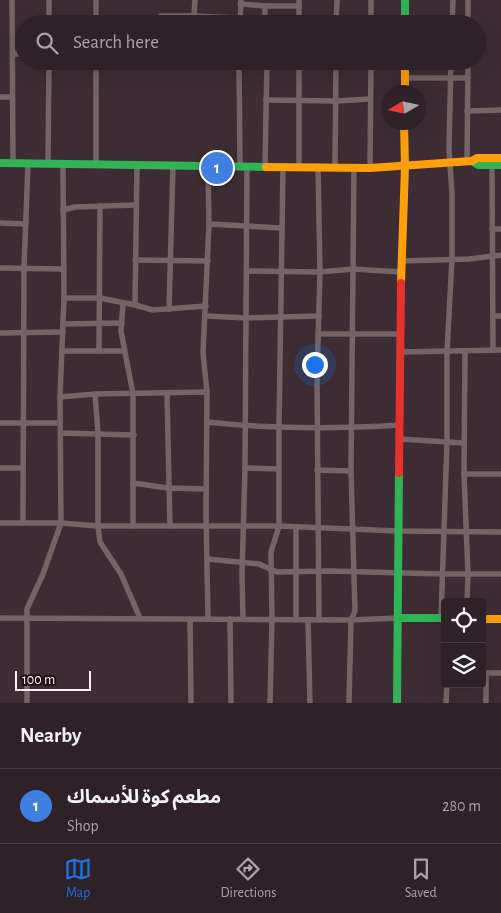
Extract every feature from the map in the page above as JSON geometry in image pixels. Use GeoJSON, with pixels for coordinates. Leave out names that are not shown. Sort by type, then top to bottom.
{"type":"FeatureCollection","features":[{"type":"Feature","properties":{"kind":"street"},"geometry":{"type":"LineString","coordinates":[[12,0],[13,163]]}},
{"type":"Feature","properties":{"kind":"street"},"geometry":{"type":"LineString","coordinates":[[48,0],[49,15]]}},
{"type":"Feature","properties":{"kind":"street"},"geometry":{"type":"LineString","coordinates":[[96,0],[96,15]]}},
{"type":"Feature","properties":{"kind":"street"},"geometry":{"type":"LineString","coordinates":[[194,15],[195,0]]}},
{"type":"Feature","properties":{"kind":"street"},"geometry":{"type":"LineString","coordinates":[[336,15],[337,0]]}},
{"type":"Feature","properties":{"kind":"street"},"geometry":{"type":"LineString","coordinates":[[371,0],[371,15]]}},
{"type":"Feature","properties":{"kind":"street"},"geometry":{"type":"LineString","coordinates":[[405,0],[405,15]]}},
{"type":"Feature","properties":{"kind":"street"},"geometry":{"type":"LineString","coordinates":[[452,15],[453,0]]}},
{"type":"Feature","properties":{"kind":"street"},"geometry":{"type":"LineString","coordinates":[[468,0],[468,15]]}},
{"type":"Feature","properties":{"kind":"street"},"geometry":{"type":"LineString","coordinates":[[240,15],[241,2],[265,6],[299,3]]}},
{"type":"Feature","properties":{"kind":"street"},"geometry":{"type":"LineString","coordinates":[[265,6],[265,15]]}},
{"type":"Feature","properties":{"kind":"street"},"geometry":{"type":"LineString","coordinates":[[48,163],[49,70]]}},
{"type":"Feature","properties":{"kind":"street"},"geometry":{"type":"LineString","coordinates":[[96,70],[96,164]]}},
{"type":"Feature","properties":{"kind":"street"},"geometry":{"type":"LineString","coordinates":[[240,70],[247,227],[243,619]]}},
{"type":"Feature","properties":{"kind":"street"},"geometry":{"type":"LineString","coordinates":[[265,166],[267,70]]}},
{"type":"Feature","properties":{"kind":"street"},"geometry":{"type":"LineString","coordinates":[[299,70],[299,166]]}},
{"type":"Feature","properties":{"kind":"street"},"geometry":{"type":"LineString","coordinates":[[336,70],[336,166]]}},
{"type":"Feature","properties":{"kind":"street"},"geometry":{"type":"LineString","coordinates":[[370,168],[371,70]]}},
{"type":"Feature","properties":{"kind":"street"},"geometry":{"type":"LineString","coordinates":[[405,70],[405,85]]}},
{"type":"Feature","properties":{"kind":"street"},"geometry":{"type":"LineString","coordinates":[[443,598],[447,442],[447,352],[452,259],[452,194],[449,163],[451,70]]}},
{"type":"Feature","properties":{"kind":"street"},"geometry":{"type":"LineString","coordinates":[[468,70],[469,162]]}},
{"type":"Feature","properties":{"kind":"street"},"geometry":{"type":"LineString","coordinates":[[405,78],[468,78]]}},
{"type":"Feature","properties":{"kind":"street"},"geometry":{"type":"LineString","coordinates":[[0,97],[12,97]]}},
{"type":"Feature","properties":{"kind":"street"},"geometry":{"type":"LineString","coordinates":[[266,100],[336,101],[370,99]]}},
{"type":"Feature","properties":{"kind":"street"},"geometry":{"type":"LineString","coordinates":[[467,111],[501,110]]}},
{"type":"Feature","properties":{"kind":"street"},"geometry":{"type":"LineString","coordinates":[[397,703],[400,334],[405,167],[404,130]]}},
{"type":"Feature","properties":{"kind":"street"},"geometry":{"type":"LineString","coordinates":[[469,162],[477,158],[501,158]]}},
{"type":"Feature","properties":{"kind":"street"},"geometry":{"type":"LineString","coordinates":[[0,163],[336,166],[370,168],[469,162],[478,165],[501,165]]}},
{"type":"Feature","properties":{"kind":"street"},"geometry":{"type":"LineString","coordinates":[[23,522],[24,268],[28,163]]}},
{"type":"Feature","properties":{"kind":"street"},"geometry":{"type":"LineString","coordinates":[[27,703],[28,605],[43,574],[60,523],[60,397],[64,298],[63,164]]}},
{"type":"Feature","properties":{"kind":"street"},"geometry":{"type":"LineString","coordinates":[[135,305],[136,165]]}},
{"type":"Feature","properties":{"kind":"street"},"geometry":{"type":"LineString","coordinates":[[169,309],[173,165]]}},
{"type":"Feature","properties":{"kind":"street"},"geometry":{"type":"LineString","coordinates":[[208,166],[209,224],[203,353],[207,392],[206,559],[208,620]]}},
{"type":"Feature","properties":{"kind":"street"},"geometry":{"type":"LineString","coordinates":[[270,703],[271,552],[279,526],[278,470],[283,166]]}},
{"type":"Feature","properties":{"kind":"street"},"geometry":{"type":"LineString","coordinates":[[318,166],[320,272],[317,428],[320,571],[319,620]]}},
{"type":"Feature","properties":{"kind":"street"},"geometry":{"type":"LineString","coordinates":[[492,166],[493,350]]}},
{"type":"Feature","properties":{"kind":"street"},"geometry":{"type":"LineString","coordinates":[[349,703],[351,620],[355,611],[351,471],[354,335],[354,167]]}},
{"type":"Feature","properties":{"kind":"street"},"geometry":{"type":"LineString","coordinates":[[63,210],[75,207],[136,205]]}},
{"type":"Feature","properties":{"kind":"street"},"geometry":{"type":"LineString","coordinates":[[100,206],[100,351]]}},
{"type":"Feature","properties":{"kind":"street"},"geometry":{"type":"LineString","coordinates":[[0,223],[26,224]]}},
{"type":"Feature","properties":{"kind":"street"},"geometry":{"type":"LineString","coordinates":[[209,224],[281,228]]}},
{"type":"Feature","properties":{"kind":"street"},"geometry":{"type":"LineString","coordinates":[[492,229],[501,229]]}},
{"type":"Feature","properties":{"kind":"street"},"geometry":{"type":"LineString","coordinates":[[401,261],[469,259],[501,255]]}},
{"type":"Feature","properties":{"kind":"street"},"geometry":{"type":"LineString","coordinates":[[135,260],[208,261]]}},
{"type":"Feature","properties":{"kind":"street"},"geometry":{"type":"LineString","coordinates":[[0,268],[64,269]]}},
{"type":"Feature","properties":{"kind":"street"},"geometry":{"type":"LineString","coordinates":[[247,271],[320,272],[353,270],[401,272]]}},
{"type":"Feature","properties":{"kind":"street"},"geometry":{"type":"LineString","coordinates":[[64,298],[100,298],[153,310],[206,306]]}},
{"type":"Feature","properties":{"kind":"street"},"geometry":{"type":"LineString","coordinates":[[123,303],[124,351],[133,394],[133,526]]}},
{"type":"Feature","properties":{"kind":"street"},"geometry":{"type":"LineString","coordinates":[[206,316],[247,318],[318,316]]}},
{"type":"Feature","properties":{"kind":"street"},"geometry":{"type":"LineString","coordinates":[[493,316],[501,316]]}},
{"type":"Feature","properties":{"kind":"street"},"geometry":{"type":"LineString","coordinates":[[63,324],[122,323]]}},
{"type":"Feature","properties":{"kind":"street"},"geometry":{"type":"LineString","coordinates":[[0,333],[63,332]]}},
{"type":"Feature","properties":{"kind":"street"},"geometry":{"type":"LineString","coordinates":[[318,334],[400,334]]}},
{"type":"Feature","properties":{"kind":"street"},"geometry":{"type":"LineString","coordinates":[[400,352],[501,350]]}},
{"type":"Feature","properties":{"kind":"street"},"geometry":{"type":"LineString","coordinates":[[62,351],[124,351]]}},
{"type":"Feature","properties":{"kind":"street"},"geometry":{"type":"LineString","coordinates":[[465,351],[464,474],[467,598]]}},
{"type":"Feature","properties":{"kind":"street"},"geometry":{"type":"LineString","coordinates":[[60,397],[95,394],[207,392]]}},
{"type":"Feature","properties":{"kind":"street"},"geometry":{"type":"LineString","coordinates":[[95,394],[98,433],[98,526],[101,545],[121,574],[140,618]]}},
{"type":"Feature","properties":{"kind":"street"},"geometry":{"type":"LineString","coordinates":[[167,394],[170,526]]}},
{"type":"Feature","properties":{"kind":"street"},"geometry":{"type":"LineString","coordinates":[[207,422],[244,426],[317,428],[400,425]]}},
{"type":"Feature","properties":{"kind":"street"},"geometry":{"type":"LineString","coordinates":[[0,424],[60,423]]}},
{"type":"Feature","properties":{"kind":"street"},"geometry":{"type":"LineString","coordinates":[[61,432],[134,435]]}},
{"type":"Feature","properties":{"kind":"street"},"geometry":{"type":"LineString","coordinates":[[399,439],[464,443]]}},
{"type":"Feature","properties":{"kind":"street"},"geometry":{"type":"LineString","coordinates":[[0,468],[23,468]]}},
{"type":"Feature","properties":{"kind":"street"},"geometry":{"type":"LineString","coordinates":[[245,468],[278,470]]}},
{"type":"Feature","properties":{"kind":"street"},"geometry":{"type":"LineString","coordinates":[[317,470],[351,471]]}},
{"type":"Feature","properties":{"kind":"street"},"geometry":{"type":"LineString","coordinates":[[464,474],[501,474]]}},
{"type":"Feature","properties":{"kind":"street"},"geometry":{"type":"LineString","coordinates":[[134,482],[168,488],[206,489]]}},
{"type":"Feature","properties":{"kind":"street"},"geometry":{"type":"LineString","coordinates":[[0,523],[60,523],[98,526],[279,526],[501,532]]}},
{"type":"Feature","properties":{"kind":"street"},"geometry":{"type":"LineString","coordinates":[[296,527],[296,620]]}},
{"type":"Feature","properties":{"kind":"street"},"geometry":{"type":"LineString","coordinates":[[206,559],[258,564],[271,571],[501,574]]}},
{"type":"Feature","properties":{"kind":"street"},"geometry":{"type":"LineString","coordinates":[[0,618],[208,620],[441,618]]}},
{"type":"Feature","properties":{"kind":"street"},"geometry":{"type":"LineString","coordinates":[[190,619],[191,703]]}},
{"type":"Feature","properties":{"kind":"street"},"geometry":{"type":"LineString","coordinates":[[230,619],[231,703]]}},
{"type":"Feature","properties":{"kind":"street"},"geometry":{"type":"LineString","coordinates":[[486,619],[501,619]]}},
{"type":"Feature","properties":{"kind":"street"},"geometry":{"type":"LineString","coordinates":[[308,620],[310,703]]}},
{"type":"Feature","properties":{"kind":"street"},"geometry":{"type":"LineString","coordinates":[[486,673],[501,673]]}},
{"type":"Feature","properties":{"kind":"street"},"geometry":{"type":"LineString","coordinates":[[446,703],[447,688]]}},
{"type":"Feature","properties":{"kind":"street"},"geometry":{"type":"LineString","coordinates":[[485,688],[486,703]]}},
{"type":"Feature","properties":{"kind":"traffic: fast"},"geometry":{"type":"LineString","coordinates":[[405,0],[405,15]]}},
{"type":"Feature","properties":{"kind":"traffic: fast"},"geometry":{"type":"LineString","coordinates":[[472,161],[478,165],[501,165]]}},
{"type":"Feature","properties":{"kind":"traffic: fast"},"geometry":{"type":"LineString","coordinates":[[0,163],[266,167]]}},
{"type":"Feature","properties":{"kind":"traffic: fast"},"geometry":{"type":"LineString","coordinates":[[397,703],[399,473]]}},
{"type":"Feature","properties":{"kind":"traffic: fast"},"geometry":{"type":"LineString","coordinates":[[398,618],[441,618]]}},
{"type":"Feature","properties":{"kind":"traffic: slow"},"geometry":{"type":"LineString","coordinates":[[405,70],[405,85]]}},
{"type":"Feature","properties":{"kind":"traffic: slow"},"geometry":{"type":"LineString","coordinates":[[401,283],[405,167],[404,130]]}},
{"type":"Feature","properties":{"kind":"traffic: slow"},"geometry":{"type":"LineString","coordinates":[[266,167],[370,168],[472,161],[477,158],[501,158]]}},
{"type":"Feature","properties":{"kind":"traffic: slow"},"geometry":{"type":"LineString","coordinates":[[486,619],[501,619]]}},
{"type":"Feature","properties":{"kind":"traffic: jam"},"geometry":{"type":"LineString","coordinates":[[399,473],[401,283]]}},
{"type":"Feature","properties":{"kind":"place","name":"مطعم كوة للأسماك"},"geometry":{"type":"Point","coordinates":[217,168]}}]}
